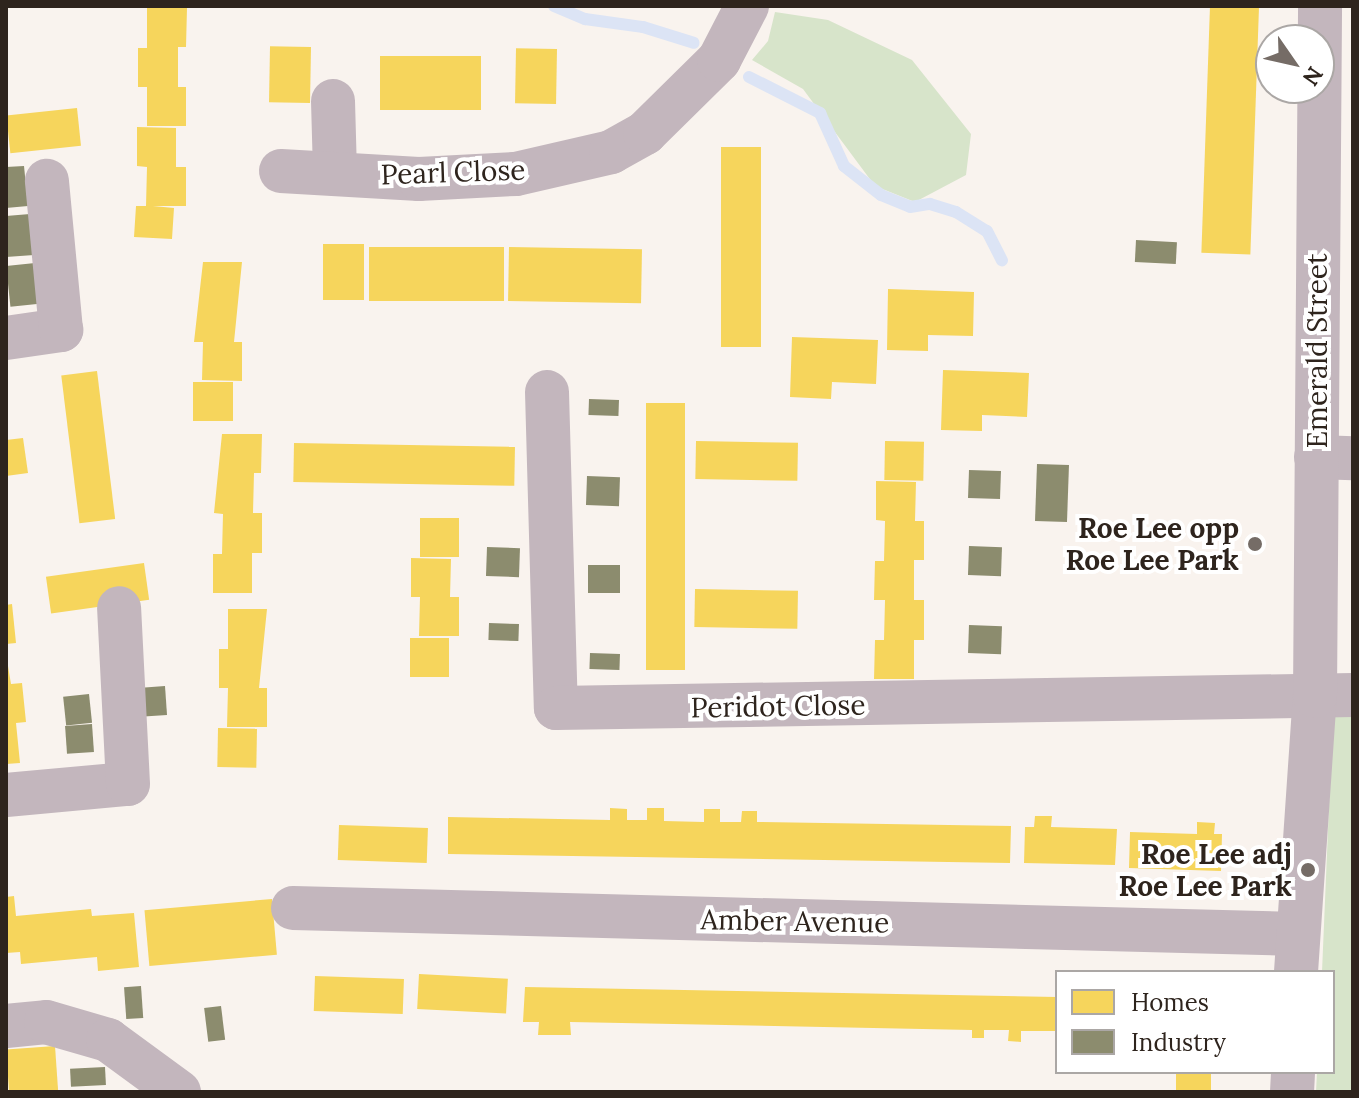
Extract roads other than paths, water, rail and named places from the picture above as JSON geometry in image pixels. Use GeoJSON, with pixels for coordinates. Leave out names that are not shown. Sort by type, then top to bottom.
{"type":"FeatureCollection","features":[{"type":"Feature","properties":{"kind":"street","name":"Pearl Close"},"geometry":{"type":"LineString","coordinates":[[281,171],[419,179],[516,174],[611,152],[645,133],[719,60],[747,6]]}},
{"type":"Feature","properties":{"kind":"street","name":"Emerald Street"},"geometry":{"type":"LineString","coordinates":[[1296,953],[1334,696],[1335,457],[1320,6]]}},
{"type":"Feature","properties":{"kind":"street"},"geometry":{"type":"LineString","coordinates":[[333,101],[335,174]]}},
{"type":"Feature","properties":{"kind":"street"},"geometry":{"type":"LineString","coordinates":[[6,338],[61,330],[47,181]]}},
{"type":"Feature","properties":{"kind":"street","name":"Peridot Close"},"geometry":{"type":"LineString","coordinates":[[547,392],[556,708],[1334,696]]}},
{"type":"Feature","properties":{"kind":"street"},"geometry":{"type":"LineString","coordinates":[[6,795],[128,784],[119,608]]}},
{"type":"Feature","properties":{"kind":"street","name":"Amber Avenue"},"geometry":{"type":"LineString","coordinates":[[293,908],[1296,953]]}},
{"type":"Feature","properties":{"kind":"street"},"geometry":{"type":"LineString","coordinates":[[6,1026],[46,1022],[108,1040],[179,1092]]}},
{"type":"Feature","properties":{"kind":"waterway"},"geometry":{"type":"LineString","coordinates":[[554,6],[585,19],[643,27],[694,43]]}},
{"type":"Feature","properties":{"kind":"waterway"},"geometry":{"type":"LineString","coordinates":[[749,77],[820,113],[844,166],[881,195],[910,207],[930,204],[956,212],[987,231],[1002,260]]}},
{"type":"Feature","properties":{"kind":"place","name":"Roe Lee opp Roe Lee Park"},"geometry":{"type":"Point","coordinates":[1255,544]}},
{"type":"Feature","properties":{"kind":"place","name":"Roe Lee adj Roe Lee Park"},"geometry":{"type":"Point","coordinates":[1308,870]}}]}
